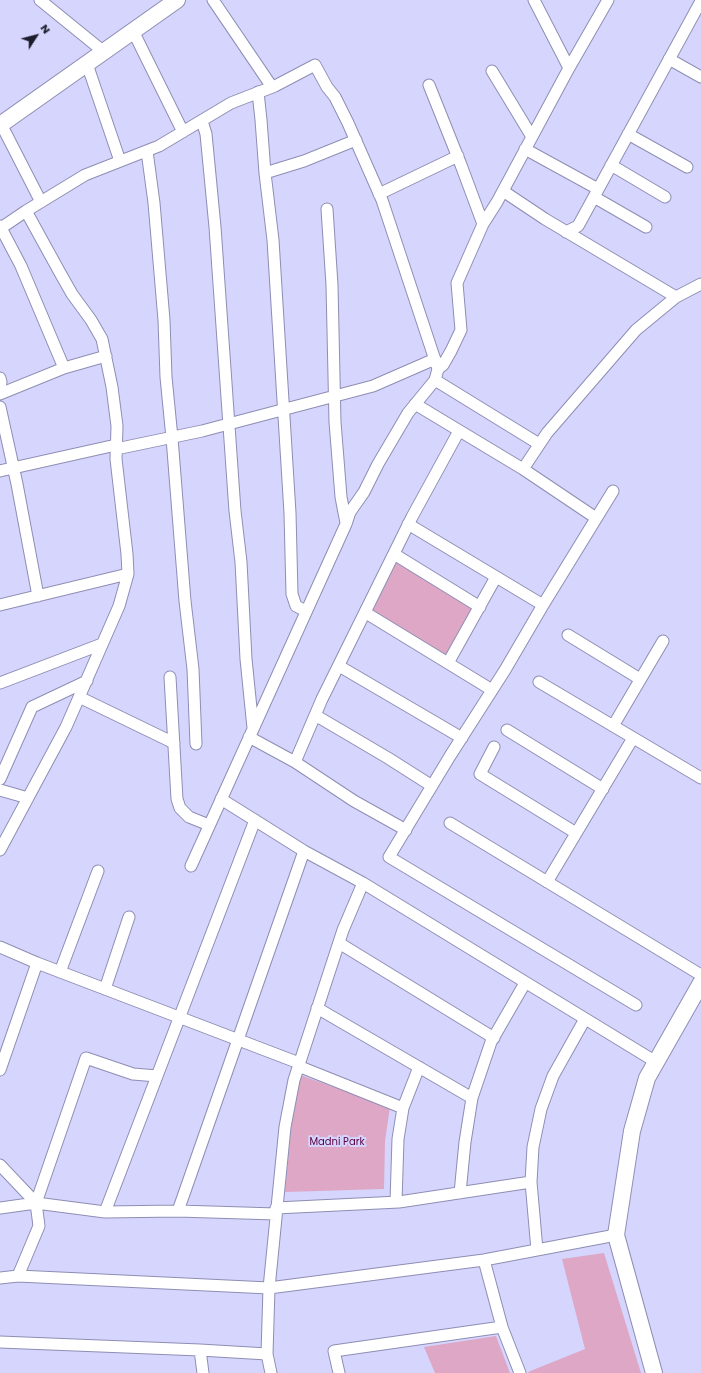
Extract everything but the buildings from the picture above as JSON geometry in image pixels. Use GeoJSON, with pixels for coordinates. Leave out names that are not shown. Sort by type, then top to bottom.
{"type":"FeatureCollection","features":[{"type":"Feature","properties":{"kind":"street"},"geometry":{"type":"LineString","coordinates":[[40,0],[104,52]]}},
{"type":"Feature","properties":{"kind":"street"},"geometry":{"type":"LineString","coordinates":[[41,202],[0,125],[177,0]]}},
{"type":"Feature","properties":{"kind":"street"},"geometry":{"type":"LineString","coordinates":[[213,0],[272,87]]}},
{"type":"Feature","properties":{"kind":"street"},"geometry":{"type":"LineString","coordinates":[[534,0],[569,68]]}},
{"type":"Feature","properties":{"kind":"street"},"geometry":{"type":"LineString","coordinates":[[0,471],[116,447],[172,438],[373,386],[437,364],[443,365],[461,330],[457,283],[483,224],[503,191],[606,1]]}},
{"type":"Feature","properties":{"kind":"street"},"geometry":{"type":"LineString","coordinates":[[566,232],[578,226],[701,1]]}},
{"type":"Feature","properties":{"kind":"street"},"geometry":{"type":"LineString","coordinates":[[133,31],[183,132]]}},
{"type":"Feature","properties":{"kind":"street"},"geometry":{"type":"LineString","coordinates":[[670,59],[701,77]]}},
{"type":"Feature","properties":{"kind":"street"},"geometry":{"type":"LineString","coordinates":[[87,64],[120,161]]}},
{"type":"Feature","properties":{"kind":"street"},"geometry":{"type":"LineString","coordinates":[[64,368],[21,266],[0,227],[85,175],[159,146],[231,103],[272,87],[315,65],[327,87],[335,97],[356,140],[379,194],[410,280],[437,364],[435,380],[408,414],[378,464],[364,492],[350,512],[346,524],[191,866]]}},
{"type":"Feature","properties":{"kind":"street"},"geometry":{"type":"LineString","coordinates":[[492,70],[532,137]]}},
{"type":"Feature","properties":{"kind":"street"},"geometry":{"type":"LineString","coordinates":[[429,85],[458,156],[483,224]]}},
{"type":"Feature","properties":{"kind":"street"},"geometry":{"type":"LineString","coordinates":[[258,92],[265,173],[273,240],[291,527],[292,594],[296,606],[306,611]]}},
{"type":"Feature","properties":{"kind":"street"},"geometry":{"type":"LineString","coordinates":[[202,121],[206,134],[215,227],[235,511],[241,562],[251,733]]}},
{"type":"Feature","properties":{"kind":"street"},"geometry":{"type":"LineString","coordinates":[[628,134],[687,167]]}},
{"type":"Feature","properties":{"kind":"street"},"geometry":{"type":"LineString","coordinates":[[265,173],[304,161],[356,140]]}},
{"type":"Feature","properties":{"kind":"street"},"geometry":{"type":"LineString","coordinates":[[526,149],[596,193],[646,227]]}},
{"type":"Feature","properties":{"kind":"street"},"geometry":{"type":"LineString","coordinates":[[147,151],[158,240],[164,320],[166,377],[185,601],[193,669],[196,744]]}},
{"type":"Feature","properties":{"kind":"street"},"geometry":{"type":"LineString","coordinates":[[379,194],[458,156]]}},
{"type":"Feature","properties":{"kind":"street"},"geometry":{"type":"LineString","coordinates":[[611,165],[665,197]]}},
{"type":"Feature","properties":{"kind":"street"},"geometry":{"type":"LineString","coordinates":[[503,191],[566,232],[676,297]]}},
{"type":"Feature","properties":{"kind":"street"},"geometry":{"type":"LineString","coordinates":[[327,209],[332,285],[335,422],[341,496],[346,524]]}},
{"type":"Feature","properties":{"kind":"street"},"geometry":{"type":"LineString","coordinates":[[0,850],[66,727],[80,697],[119,606],[128,574],[116,459],[117,426],[112,386],[102,339],[58,271],[26,211]]}},
{"type":"Feature","properties":{"kind":"street"},"geometry":{"type":"LineString","coordinates":[[523,470],[547,432],[636,330],[676,297],[701,284]]}},
{"type":"Feature","properties":{"kind":"street"},"geometry":{"type":"LineString","coordinates":[[0,394],[64,368],[106,356]]}},
{"type":"Feature","properties":{"kind":"street"},"geometry":{"type":"LineString","coordinates":[[0,378],[2,382],[0,388]]}},
{"type":"Feature","properties":{"kind":"street"},"geometry":{"type":"LineString","coordinates":[[435,380],[539,444]]}},
{"type":"Feature","properties":{"kind":"street"},"geometry":{"type":"LineString","coordinates":[[415,404],[523,470],[596,518]]}},
{"type":"Feature","properties":{"kind":"street"},"geometry":{"type":"LineString","coordinates":[[0,407],[14,467],[38,596]]}},
{"type":"Feature","properties":{"kind":"street"},"geometry":{"type":"LineString","coordinates":[[295,762],[339,666],[408,524],[459,431]]}},
{"type":"Feature","properties":{"kind":"street"},"geometry":{"type":"LineString","coordinates":[[613,492],[543,606],[506,670],[492,690],[389,857],[636,1005]]}},
{"type":"Feature","properties":{"kind":"street"},"geometry":{"type":"LineString","coordinates":[[408,524],[543,606]]}},
{"type":"Feature","properties":{"kind":"street"},"geometry":{"type":"LineString","coordinates":[[394,554],[480,607]]}},
{"type":"Feature","properties":{"kind":"street"},"geometry":{"type":"LineString","coordinates":[[0,605],[128,574]]}},
{"type":"Feature","properties":{"kind":"street"},"geometry":{"type":"LineString","coordinates":[[448,663],[496,577]]}},
{"type":"Feature","properties":{"kind":"street"},"geometry":{"type":"LineString","coordinates":[[366,613],[492,690]]}},
{"type":"Feature","properties":{"kind":"street"},"geometry":{"type":"LineString","coordinates":[[568,635],[640,679]]}},
{"type":"Feature","properties":{"kind":"street"},"geometry":{"type":"LineString","coordinates":[[613,726],[663,641]]}},
{"type":"Feature","properties":{"kind":"street"},"geometry":{"type":"LineString","coordinates":[[0,683],[102,644]]}},
{"type":"Feature","properties":{"kind":"street"},"geometry":{"type":"LineString","coordinates":[[339,666],[462,738]]}},
{"type":"Feature","properties":{"kind":"street"},"geometry":{"type":"LineString","coordinates":[[170,677],[177,799],[180,808],[189,817],[209,825]]}},
{"type":"Feature","properties":{"kind":"street"},"geometry":{"type":"LineString","coordinates":[[0,780],[32,707],[86,680]]}},
{"type":"Feature","properties":{"kind":"street"},"geometry":{"type":"LineString","coordinates":[[538,682],[701,778]]}},
{"type":"Feature","properties":{"kind":"street"},"geometry":{"type":"LineString","coordinates":[[80,697],[174,743]]}},
{"type":"Feature","properties":{"kind":"street"},"geometry":{"type":"LineString","coordinates":[[316,715],[432,786]]}},
{"type":"Feature","properties":{"kind":"street"},"geometry":{"type":"LineString","coordinates":[[507,730],[603,789]]}},
{"type":"Feature","properties":{"kind":"street"},"geometry":{"type":"LineString","coordinates":[[251,733],[354,801],[406,830]]}},
{"type":"Feature","properties":{"kind":"street"},"geometry":{"type":"LineString","coordinates":[[547,882],[633,738]]}},
{"type":"Feature","properties":{"kind":"street"},"geometry":{"type":"LineString","coordinates":[[494,747],[480,774],[576,833]]}},
{"type":"Feature","properties":{"kind":"street"},"geometry":{"type":"LineString","coordinates":[[0,790],[28,798]]}},
{"type":"Feature","properties":{"kind":"street"},"geometry":{"type":"LineString","coordinates":[[221,800],[304,851],[363,883],[656,1062]]}},
{"type":"Feature","properties":{"kind":"street"},"geometry":{"type":"LineString","coordinates":[[105,1212],[255,820]]}},
{"type":"Feature","properties":{"kind":"street"},"geometry":{"type":"LineString","coordinates":[[450,823],[701,975]]}},
{"type":"Feature","properties":{"kind":"street"},"geometry":{"type":"LineString","coordinates":[[178,1211],[304,851]]}},
{"type":"Feature","properties":{"kind":"street"},"geometry":{"type":"LineString","coordinates":[[60,972],[98,871]]}},
{"type":"Feature","properties":{"kind":"street"},"geometry":{"type":"LineString","coordinates":[[271,1373],[267,1354],[269,1288],[285,1127],[294,1080],[317,1008],[339,944],[363,883]]}},
{"type":"Feature","properties":{"kind":"street"},"geometry":{"type":"LineString","coordinates":[[105,989],[129,917]]}},
{"type":"Feature","properties":{"kind":"street"},"geometry":{"type":"LineString","coordinates":[[339,944],[494,1038]]}},
{"type":"Feature","properties":{"kind":"street"},"geometry":{"type":"LineString","coordinates":[[0,947],[60,972],[238,1040],[403,1108]]}},
{"type":"Feature","properties":{"kind":"street"},"geometry":{"type":"LineString","coordinates":[[0,1070],[37,963]]}},
{"type":"Feature","properties":{"kind":"street"},"geometry":{"type":"LineString","coordinates":[[460,1193],[472,1098],[494,1038],[525,983]]}},
{"type":"Feature","properties":{"kind":"street"},"geometry":{"type":"LineString","coordinates":[[654,1373],[616,1235],[632,1131],[647,1078],[701,983]]}},
{"type":"Feature","properties":{"kind":"street"},"geometry":{"type":"LineString","coordinates":[[317,1008],[420,1066],[472,1098]]}},
{"type":"Feature","properties":{"kind":"street"},"geometry":{"type":"LineString","coordinates":[[538,1250],[531,1182],[533,1147],[541,1109],[553,1076],[585,1019]]}},
{"type":"Feature","properties":{"kind":"street"},"geometry":{"type":"LineString","coordinates":[[18,1276],[39,1226],[36,1203],[86,1058],[133,1074],[157,1076]]}},
{"type":"Feature","properties":{"kind":"street"},"geometry":{"type":"LineString","coordinates":[[396,1202],[398,1139],[403,1108],[420,1066]]}},
{"type":"Feature","properties":{"kind":"street"},"geometry":{"type":"LineString","coordinates":[[0,1165],[36,1203]]}},
{"type":"Feature","properties":{"kind":"street"},"geometry":{"type":"LineString","coordinates":[[0,1208],[36,1203],[105,1212],[276,1211],[396,1202],[531,1182]]}},
{"type":"Feature","properties":{"kind":"street"},"geometry":{"type":"LineString","coordinates":[[0,1278],[18,1276],[269,1288],[484,1260],[616,1235]]}},
{"type":"Feature","properties":{"kind":"street"},"geometry":{"type":"LineString","coordinates":[[484,1260],[502,1327],[520,1373]]}},
{"type":"Feature","properties":{"kind":"street"},"geometry":{"type":"LineString","coordinates":[[339,1373],[334,1351],[502,1327]]}},
{"type":"Feature","properties":{"kind":"street"},"geometry":{"type":"LineString","coordinates":[[0,1342],[267,1354]]}},
{"type":"Feature","properties":{"kind":"street"},"geometry":{"type":"LineString","coordinates":[[200,1350],[203,1373]]}},
{"type":"Feature","properties":{"kind":"green space"},"geometry":{"type":"Polygon","coordinates":[[[397,561],[474,609],[446,655],[372,612],[397,561]]]}},
{"type":"Feature","properties":{"kind":"green space","name":"Madni Park"},"geometry":{"type":"Polygon","coordinates":[[[300,1075],[390,1107],[385,1141],[384,1189],[285,1192],[294,1099],[300,1075]]]}},
{"type":"Feature","properties":{"kind":"green space"},"geometry":{"type":"Polygon","coordinates":[[[604,1253],[641,1373],[529,1373],[528,1372],[585,1349],[562,1259],[604,1253]]]}},
{"type":"Feature","properties":{"kind":"green space"},"geometry":{"type":"Polygon","coordinates":[[[496,1336],[510,1373],[435,1373],[424,1347],[496,1336]]]}}]}
